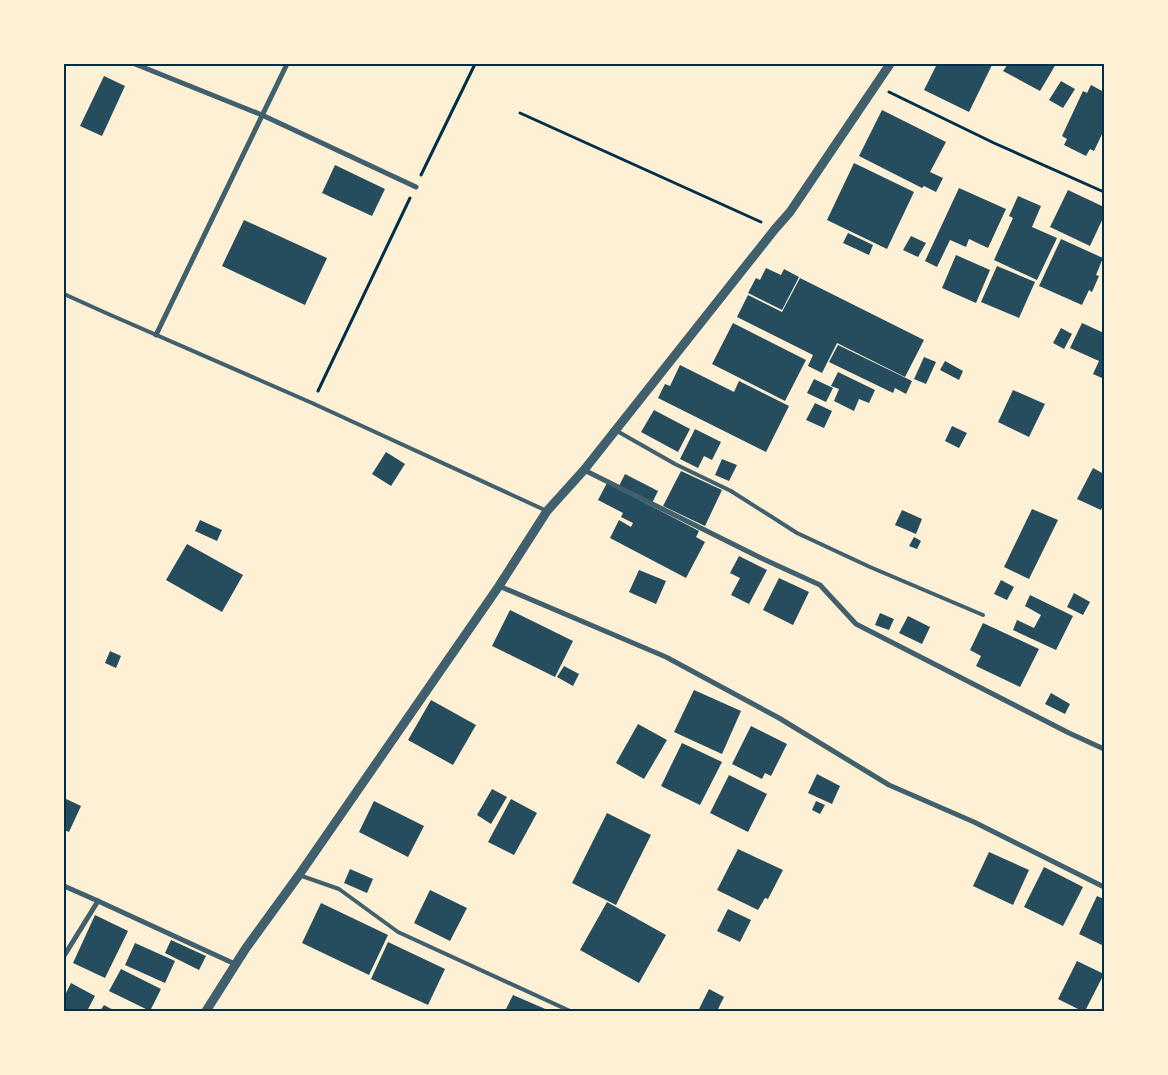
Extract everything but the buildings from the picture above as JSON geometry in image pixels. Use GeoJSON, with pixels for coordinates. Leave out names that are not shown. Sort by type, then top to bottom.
{"type":"FeatureCollection","features":[{"type":"Feature","properties":{"kind":"street"},"geometry":{"type":"LineString","coordinates":[[136,64],[262,115],[416,187]]}},
{"type":"Feature","properties":{"kind":"street"},"geometry":{"type":"LineString","coordinates":[[156,335],[287,64]]}},
{"type":"Feature","properties":{"kind":"street"},"geometry":{"type":"LineString","coordinates":[[206,1011],[235,964],[299,876],[499,586],[547,511],[584,470],[790,212],[890,64]]}},
{"type":"Feature","properties":{"kind":"street"},"geometry":{"type":"LineString","coordinates":[[584,470],[820,585],[856,624],[1104,750]]}},
{"type":"Feature","properties":{"kind":"street"},"geometry":{"type":"LineString","coordinates":[[499,586],[666,657],[779,718],[889,785],[974,822],[1104,888]]}},
{"type":"Feature","properties":{"kind":"street"},"geometry":{"type":"LineString","coordinates":[[64,886],[235,964]]}},
{"type":"Feature","properties":{"kind":"street"},"geometry":{"type":"LineString","coordinates":[[64,956],[98,901]]}},
{"type":"Feature","properties":{"kind":"lane"},"geometry":{"type":"LineString","coordinates":[[64,294],[312,403],[547,511]]}},
{"type":"Feature","properties":{"kind":"lane"},"geometry":{"type":"LineString","coordinates":[[615,429],[675,464],[731,491],[797,533],[870,567],[983,615]]}},
{"type":"Feature","properties":{"kind":"lane"},"geometry":{"type":"LineString","coordinates":[[299,876],[339,890],[398,932],[570,1011]]}},
{"type":"Feature","properties":{"kind":"path"},"geometry":{"type":"LineString","coordinates":[[312,403],[474,64]]}},
{"type":"Feature","properties":{"kind":"path"},"geometry":{"type":"LineString","coordinates":[[875,85],[994,143],[1104,192]]}},
{"type":"Feature","properties":{"kind":"path"},"geometry":{"type":"LineString","coordinates":[[520,113],[775,229]]}}]}
